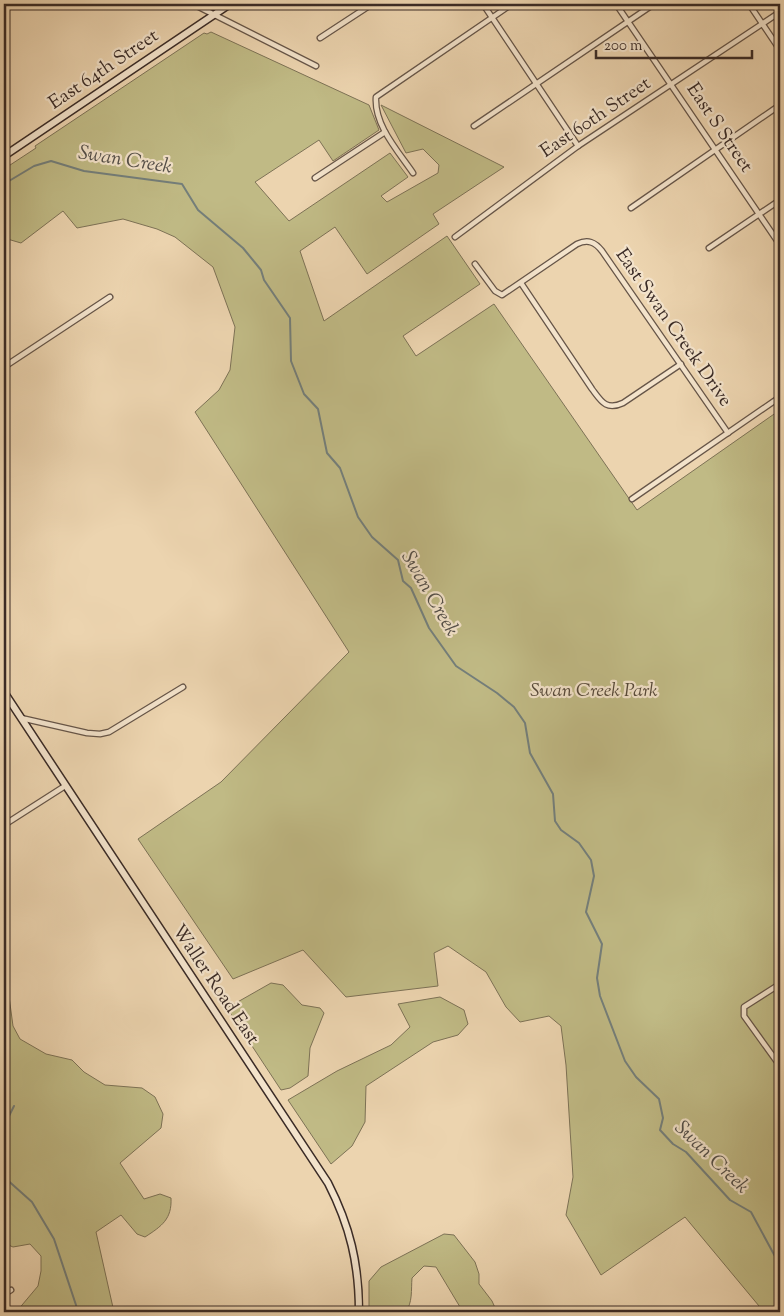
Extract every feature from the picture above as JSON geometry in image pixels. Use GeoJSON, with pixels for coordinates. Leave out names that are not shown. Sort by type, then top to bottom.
{"type":"FeatureCollection","features":[{"type":"Feature","properties":{"kind":"street"},"geometry":{"type":"LineString","coordinates":[[193,4],[316,66]]}},
{"type":"Feature","properties":{"kind":"street","name":"East 64th Street"},"geometry":{"type":"LineString","coordinates":[[4,156],[230,4]]}},
{"type":"Feature","properties":{"kind":"street"},"geometry":{"type":"LineString","coordinates":[[320,38],[372,4]]}},
{"type":"Feature","properties":{"kind":"street"},"geometry":{"type":"LineString","coordinates":[[483,4],[578,146]]}},
{"type":"Feature","properties":{"kind":"street"},"geometry":{"type":"LineString","coordinates":[[413,173],[386,132],[378,116],[376,96],[512,4]]}},
{"type":"Feature","properties":{"kind":"street","name":"East S Street"},"geometry":{"type":"LineString","coordinates":[[616,4],[780,245]]}},
{"type":"Feature","properties":{"kind":"street"},"geometry":{"type":"LineString","coordinates":[[474,126],[654,4]]}},
{"type":"Feature","properties":{"kind":"street"},"geometry":{"type":"LineString","coordinates":[[749,4],[780,50]]}},
{"type":"Feature","properties":{"kind":"street","name":"East 60th Street"},"geometry":{"type":"LineString","coordinates":[[456,237],[578,146],[780,12]]}},
{"type":"Feature","properties":{"kind":"street"},"geometry":{"type":"LineString","coordinates":[[631,208],[780,105]]}},
{"type":"Feature","properties":{"kind":"street"},"geometry":{"type":"LineString","coordinates":[[315,178],[386,132]]}},
{"type":"Feature","properties":{"kind":"street"},"geometry":{"type":"LineString","coordinates":[[709,248],[780,200]]}},
{"type":"Feature","properties":{"kind":"street","name":"East Swan Creek Drive"},"geometry":{"type":"LineString","coordinates":[[521,283],[578,244],[585,241],[590,242],[600,249],[728,433]]}},
{"type":"Feature","properties":{"kind":"street"},"geometry":{"type":"LineString","coordinates":[[475,264],[498,294],[503,295],[521,283],[592,389],[608,406],[615,407],[623,403],[680,364]]}},
{"type":"Feature","properties":{"kind":"street"},"geometry":{"type":"LineString","coordinates":[[4,367],[110,297]]}},
{"type":"Feature","properties":{"kind":"street"},"geometry":{"type":"LineString","coordinates":[[632,499],[780,398]]}},
{"type":"Feature","properties":{"kind":"street"},"geometry":{"type":"LineString","coordinates":[[21,718],[87,733],[100,734],[109,732],[183,687]]}},
{"type":"Feature","properties":{"kind":"street","name":"Waller Road East"},"geometry":{"type":"LineString","coordinates":[[4,692],[328,1183],[350,1236],[357,1272],[359,1312]]}},
{"type":"Feature","properties":{"kind":"street"},"geometry":{"type":"LineString","coordinates":[[4,825],[65,786]]}},
{"type":"Feature","properties":{"kind":"street"},"geometry":{"type":"LineString","coordinates":[[780,984],[744,1007],[743,1011],[744,1016],[780,1066]]}},
{"type":"Feature","properties":{"kind":"street"},"geometry":{"type":"LineString","coordinates":[[4,1294],[11,1290]]}},
{"type":"Feature","properties":{"kind":"green space","name":"Swan Creek Park"},"geometry":{"type":"Polygon","coordinates":[[[211,32],[369,105],[379,130],[333,161],[319,140],[255,182],[289,221],[390,153],[408,177],[381,196],[387,202],[438,173],[439,165],[423,149],[406,153],[381,105],[504,167],[433,214],[439,224],[367,274],[335,227],[300,251],[324,321],[447,236],[480,284],[403,336],[416,356],[494,304],[637,510],[777,412],[780,415],[780,1312],[764,1312],[685,1217],[601,1275],[566,1215],[573,1177],[566,1065],[561,1026],[549,1016],[520,1022],[506,1007],[486,972],[448,946],[434,953],[438,986],[346,997],[303,950],[233,979],[138,839],[221,782],[349,652],[195,412],[219,390],[230,370],[235,327],[213,267],[175,237],[157,229],[123,219],[77,228],[63,211],[21,243],[4,238],[4,169],[36,148],[35,146],[204,33],[211,32]]]}},
{"type":"Feature","properties":{"kind":"green space"},"geometry":{"type":"Polygon","coordinates":[[[4,974],[13,1026],[20,1039],[46,1054],[72,1060],[84,1072],[105,1085],[142,1088],[155,1097],[163,1114],[161,1128],[120,1163],[144,1199],[160,1194],[171,1198],[168,1217],[145,1237],[137,1234],[121,1215],[96,1232],[114,1312],[17,1311],[38,1286],[41,1256],[30,1244],[13,1247],[4,1243],[4,974]]]}},
{"type":"Feature","properties":{"kind":"green space"},"geometry":{"type":"Polygon","coordinates":[[[271,983],[283,985],[302,1005],[320,1008],[324,1013],[310,1048],[308,1076],[290,1088],[281,1090],[227,1008],[271,983]]]}},
{"type":"Feature","properties":{"kind":"green space"},"geometry":{"type":"Polygon","coordinates":[[[440,997],[464,1010],[468,1024],[458,1035],[433,1042],[366,1086],[365,1122],[352,1146],[331,1164],[288,1100],[337,1071],[391,1045],[410,1027],[398,1004],[440,997]]]}},
{"type":"Feature","properties":{"kind":"green space"},"geometry":{"type":"Polygon","coordinates":[[[444,1234],[454,1235],[475,1262],[479,1274],[479,1284],[492,1301],[497,1312],[463,1312],[436,1267],[424,1266],[412,1278],[410,1301],[405,1312],[369,1312],[369,1281],[381,1267],[444,1234]]]}},
{"type":"Feature","properties":{"kind":"waterway","name":"Swan Creek"},"geometry":{"type":"LineString","coordinates":[[4,184],[34,166],[51,161],[84,171],[182,184],[198,210],[243,248],[261,270],[264,280],[290,318],[291,361],[304,394],[318,409],[327,453],[340,468],[358,517],[372,537],[398,560],[403,581],[411,588],[429,628],[456,666],[497,693],[514,707],[525,723],[530,753],[553,794],[555,821],[561,830],[579,843],[591,860],[594,876],[586,912],[602,944],[597,978],[600,996],[625,1061],[636,1077],[659,1099],[663,1118],[660,1130],[673,1144],[686,1152],[730,1200],[751,1212],[780,1263]]}},
{"type":"Feature","properties":{"kind":"waterway"},"geometry":{"type":"LineString","coordinates":[[4,1126],[14,1106]]}},
{"type":"Feature","properties":{"kind":"waterway"},"geometry":{"type":"LineString","coordinates":[[4,1177],[32,1202],[54,1239],[77,1312]]}}]}
